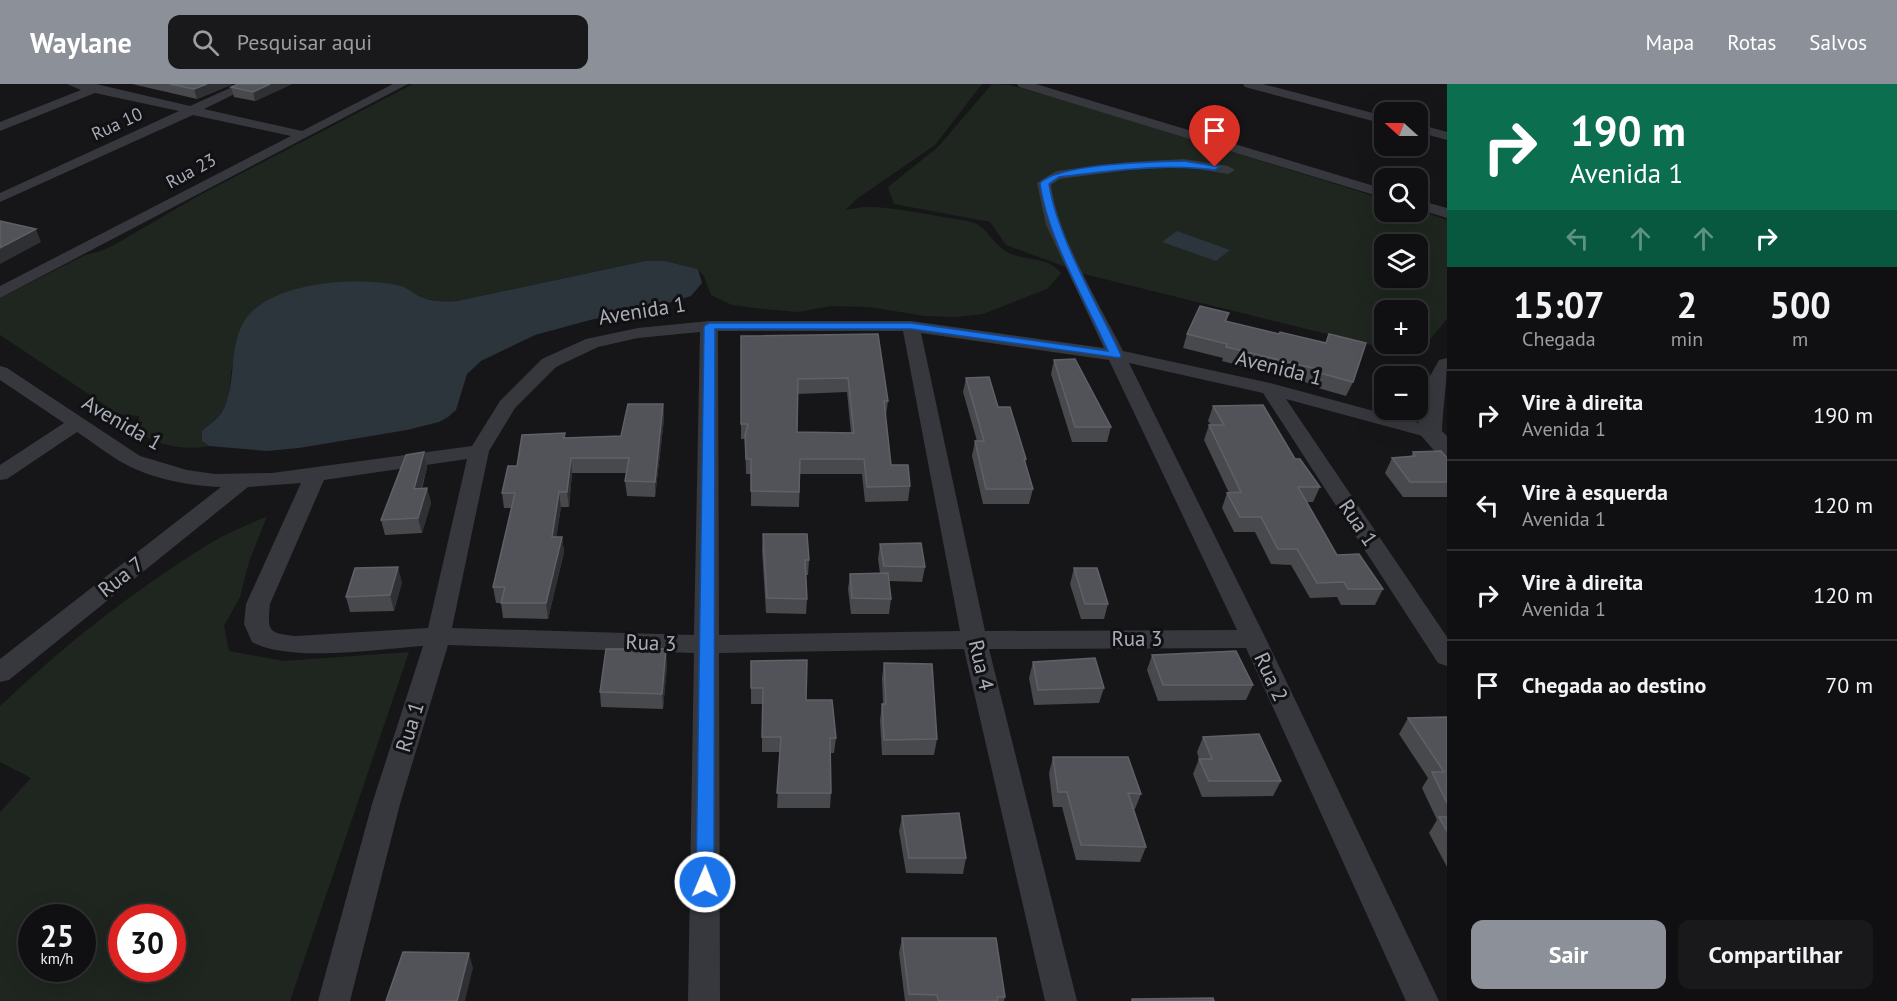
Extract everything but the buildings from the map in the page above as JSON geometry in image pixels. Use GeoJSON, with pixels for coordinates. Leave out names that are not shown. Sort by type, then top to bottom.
{"type":"FeatureCollection","features":[{"type":"Feature","properties":{"kind":"street"},"geometry":{"type":"LineString","coordinates":[[73,84],[100,86],[302,135]]}},
{"type":"Feature","properties":{"kind":"street","name":"Rua 10"},"geometry":{"type":"LineString","coordinates":[[0,198],[249,84]]}},
{"type":"Feature","properties":{"kind":"street","name":"Rua 23"},"geometry":{"type":"LineString","coordinates":[[0,293],[402,84]]}},
{"type":"Feature","properties":{"kind":"street"},"geometry":{"type":"LineString","coordinates":[[1023,84],[1374,191]]}},
{"type":"Feature","properties":{"kind":"street"},"geometry":{"type":"LineString","coordinates":[[1249,84],[1374,117]]}},
{"type":"Feature","properties":{"kind":"street"},"geometry":{"type":"LineString","coordinates":[[0,127],[100,86]]}},
{"type":"Feature","properties":{"kind":"street"},"geometry":{"type":"LineString","coordinates":[[1428,131],[1447,136]]}},
{"type":"Feature","properties":{"kind":"street"},"geometry":{"type":"LineString","coordinates":[[1116,355],[1063,243],[1047,203],[1044,183],[1056,175],[1129,166],[1184,163],[1228,170]]}},
{"type":"Feature","properties":{"kind":"street"},"geometry":{"type":"LineString","coordinates":[[1428,207],[1447,213]]}},
{"type":"Feature","properties":{"kind":"street"},"geometry":{"type":"LineString","coordinates":[[704,1001],[709,326]]}},
{"type":"Feature","properties":{"kind":"street","name":"Avenida 1"},"geometry":{"type":"LineString","coordinates":[[0,372],[133,460],[155,471],[208,481],[241,482],[315,476],[479,451],[507,405],[549,363],[592,343],[638,333],[709,326],[911,326],[1116,355],[1270,390],[1430,432]]}},
{"type":"Feature","properties":{"kind":"street","name":"Rua 4"},"geometry":{"type":"LineString","coordinates":[[911,326],[974,638],[1061,1001]]}},
{"type":"Feature","properties":{"kind":"street","name":"Rua 2"},"geometry":{"type":"LineString","coordinates":[[1116,355],[1254,639],[1423,1001]]}},
{"type":"Feature","properties":{"kind":"street"},"geometry":{"type":"LineString","coordinates":[[1447,365],[1432,392],[1430,432],[1447,450]]}},
{"type":"Feature","properties":{"kind":"street","name":"Rua 1"},"geometry":{"type":"LineString","coordinates":[[1270,390],[1447,657]]}},
{"type":"Feature","properties":{"kind":"street"},"geometry":{"type":"LineString","coordinates":[[0,474],[76,424]]}},
{"type":"Feature","properties":{"kind":"street","name":"Rua 1"},"geometry":{"type":"LineString","coordinates":[[334,1001],[386,804],[438,636],[479,451]]}},
{"type":"Feature","properties":{"kind":"street","name":"Rua 3"},"geometry":{"type":"LineString","coordinates":[[315,476],[258,604],[256,624],[261,636],[272,642],[296,645],[438,636],[708,644],[974,638],[1254,639]]}},
{"type":"Feature","properties":{"kind":"street","name":"Rua 7"},"geometry":{"type":"LineString","coordinates":[[0,673],[241,482]]}},
{"type":"Feature","properties":{"kind":"shaded area"},"geometry":{"type":"Polygon","coordinates":[[[413,84],[982,84],[935,145],[858,198],[845,210],[865,207],[888,208],[977,224],[1007,252],[1048,263],[1061,273],[1047,289],[983,314],[955,317],[925,316],[869,307],[831,306],[798,312],[732,305],[711,295],[704,276],[698,269],[665,261],[645,261],[457,301],[443,302],[423,298],[403,287],[361,283],[243,324],[231,372],[229,398],[220,415],[202,431],[202,441],[209,446],[190,448],[171,446],[145,436],[137,431],[139,416],[111,414],[102,403],[0,335],[0,298],[85,255],[114,245],[198,196],[413,84]]]}},
{"type":"Feature","properties":{"kind":"shaded area"},"geometry":{"type":"Polygon","coordinates":[[[992,84],[1010,85],[1374,197],[1374,222],[1428,222],[1428,213],[1447,220],[1447,319],[1428,342],[1428,300],[1374,300],[1374,346],[1371,345],[1088,275],[1006,245],[990,222],[894,204],[888,187],[938,147],[992,84]]]}},
{"type":"Feature","properties":{"kind":"shaded area"},"geometry":{"type":"Polygon","coordinates":[[[1177,231],[1230,250],[1216,261],[1162,242],[1177,231]]]}},
{"type":"Feature","properties":{"kind":"shaded area"},"geometry":{"type":"Polygon","coordinates":[[[645,261],[665,261],[698,269],[702,283],[691,296],[649,309],[594,319],[535,335],[481,361],[467,374],[456,410],[439,422],[407,430],[267,451],[209,446],[202,441],[202,431],[220,415],[227,402],[238,334],[243,323],[255,309],[272,298],[292,290],[315,285],[362,282],[401,286],[430,300],[457,301],[645,261]]]}},
{"type":"Feature","properties":{"kind":"shaded area"},"geometry":{"type":"Polygon","coordinates":[[[267,516],[249,562],[240,597],[224,626],[229,651],[284,661],[409,652],[290,1001],[0,1001],[0,812],[31,778],[0,762],[0,706],[49,661],[127,599],[209,544],[267,516]]]}},
{"type":"Feature","properties":{"kind":"route"},"geometry":{"type":"LineString","coordinates":[[705,882],[709,326],[911,326],[1116,355],[1063,243],[1047,203],[1044,183],[1056,175],[1129,166],[1184,163],[1215,167]]}}]}
